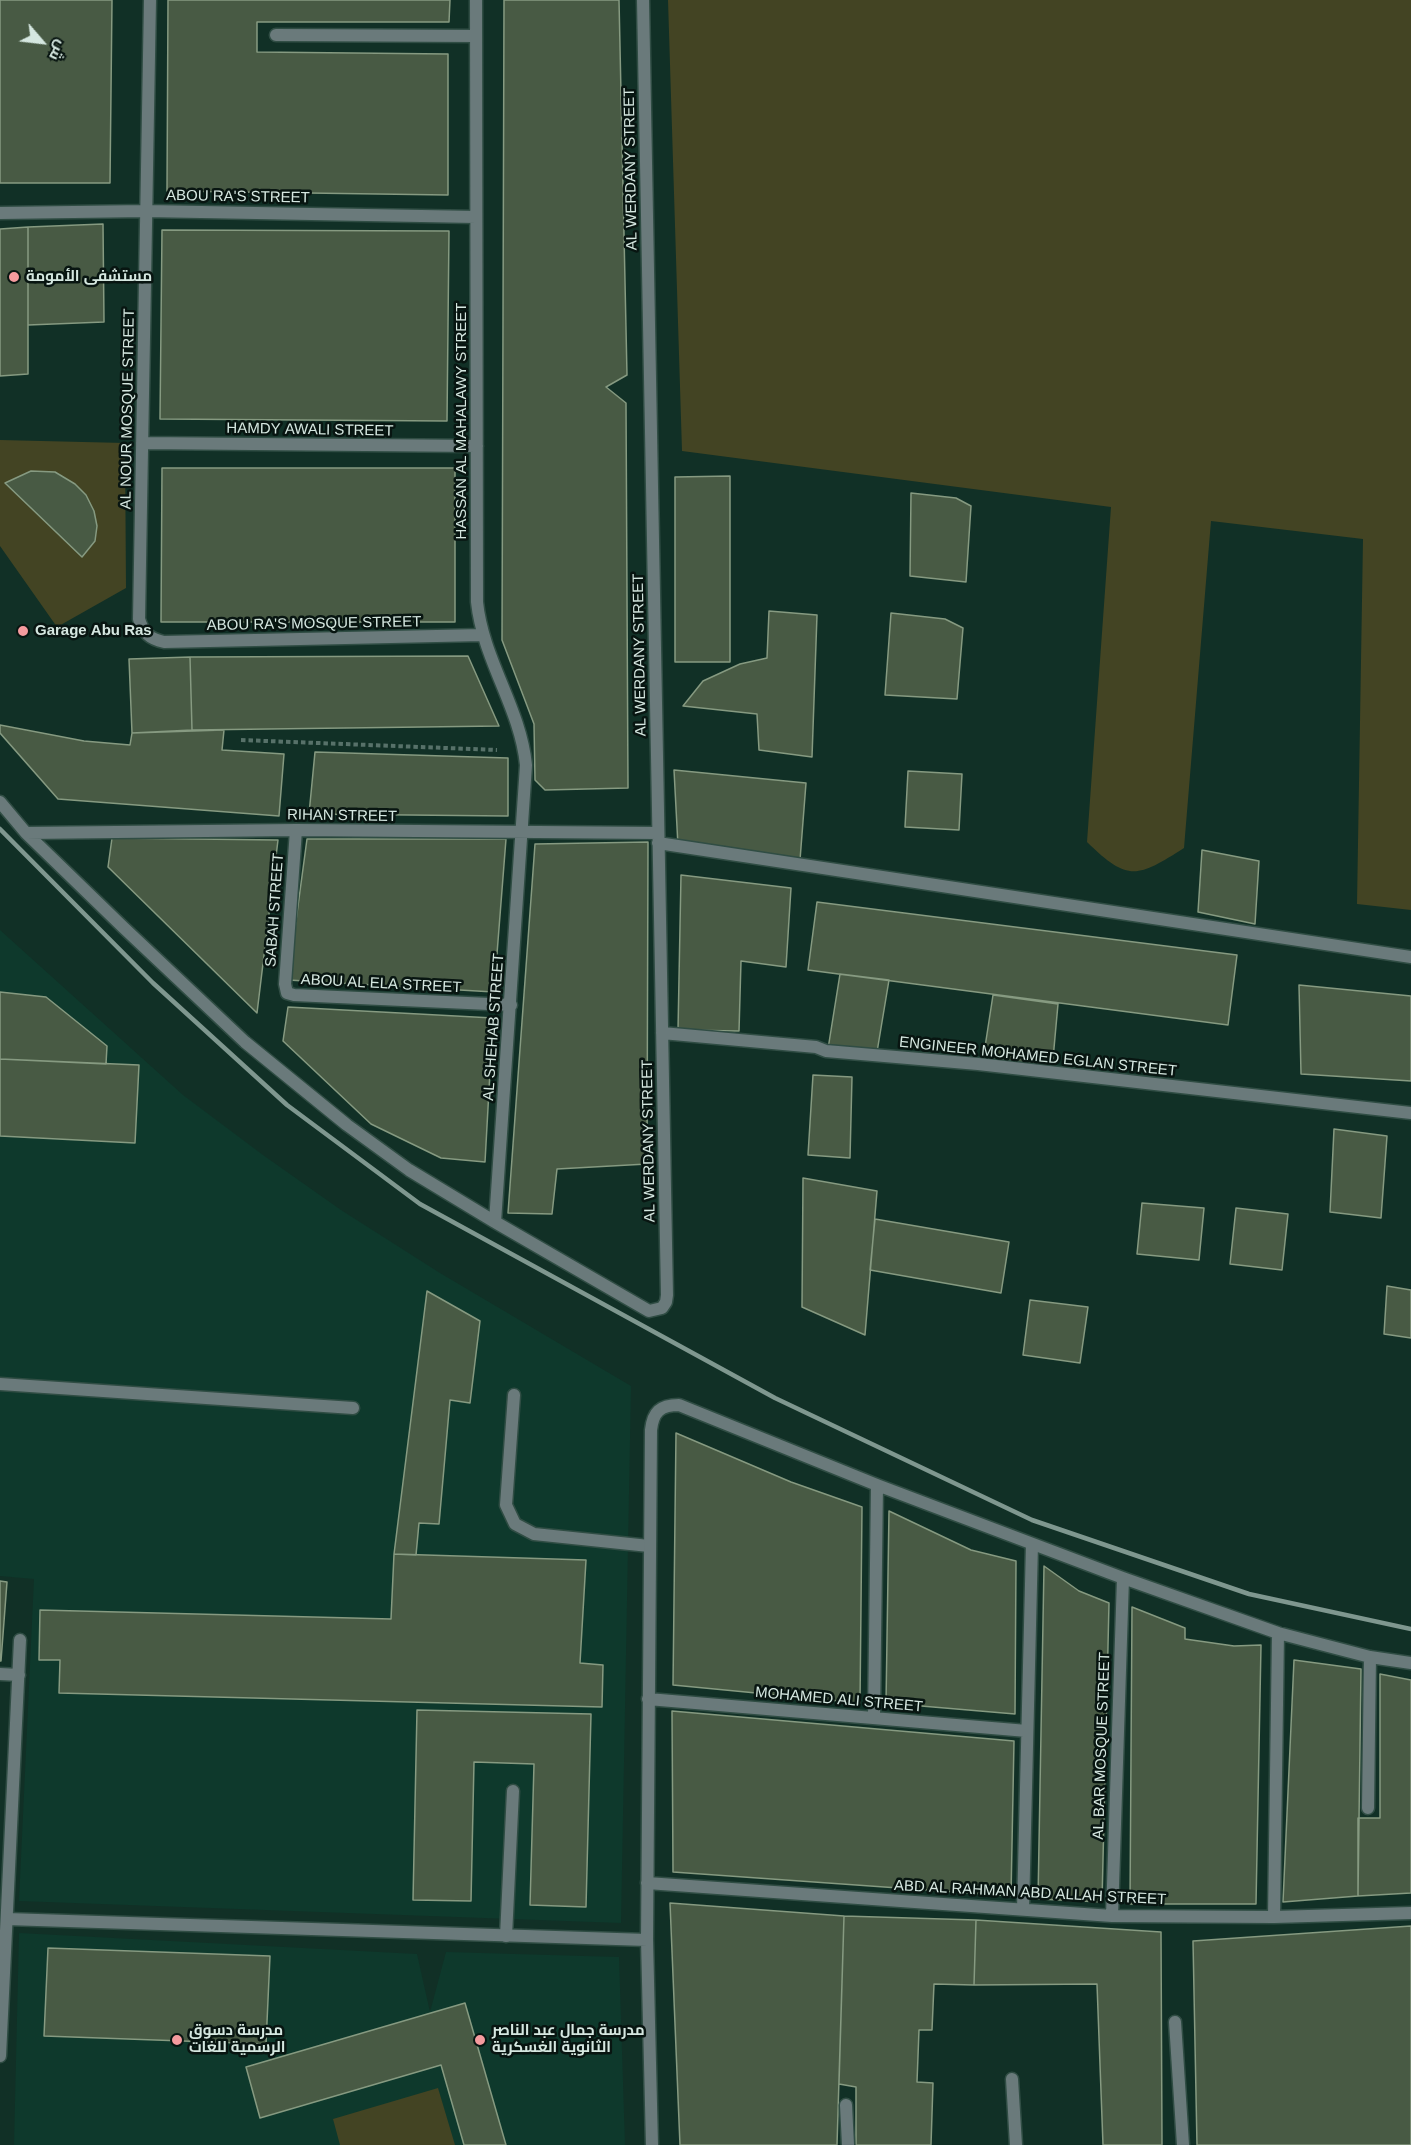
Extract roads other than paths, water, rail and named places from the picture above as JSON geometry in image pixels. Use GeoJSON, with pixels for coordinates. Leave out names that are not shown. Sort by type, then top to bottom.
{"type":"FeatureCollection","features":[{"type":"Feature","properties":{"kind":"street","name":"AL NOUR MOSQUE STREET"},"geometry":{"type":"LineString","coordinates":[[147,635],[139,619],[150,0]]}},
{"type":"Feature","properties":{"kind":"street","name":"HASSAN AL MAHALAWY STREET"},"geometry":{"type":"LineString","coordinates":[[476,0],[477,602],[482,635],[520,731],[525,751],[526,779],[521,833]]}},
{"type":"Feature","properties":{"kind":"street","name":"AL WERDANY STREET"},"geometry":{"type":"LineString","coordinates":[[495,1222],[650,1311],[662,1308],[666,1302],[643,0]]}},
{"type":"Feature","properties":{"kind":"street"},"geometry":{"type":"LineString","coordinates":[[276,35],[476,36]]}},
{"type":"Feature","properties":{"kind":"street","name":"ABOU RA'S STREET"},"geometry":{"type":"LineString","coordinates":[[0,213],[146,211],[476,216]]}},
{"type":"Feature","properties":{"kind":"street","name":"HAMDY AWALI STREET"},"geometry":{"type":"LineString","coordinates":[[142,443],[477,446]]}},
{"type":"Feature","properties":{"kind":"street","name":"ABOU RA'S MOSQUE STREET"},"geometry":{"type":"LineString","coordinates":[[147,635],[164,642],[482,635]]}},
{"type":"Feature","properties":{"kind":"street"},"geometry":{"type":"LineString","coordinates":[[0,802],[26,832],[245,1042],[347,1125],[409,1170],[495,1222]]}},
{"type":"Feature","properties":{"kind":"street","name":"RIHAN STREET"},"geometry":{"type":"LineString","coordinates":[[26,832],[296,830],[521,833],[658,838],[1411,957]]}},
{"type":"Feature","properties":{"kind":"street","name":"SABAH STREET"},"geometry":{"type":"LineString","coordinates":[[287,993],[285,984],[296,830]]}},
{"type":"Feature","properties":{"kind":"street","name":"AL SHEHAB STREET"},"geometry":{"type":"LineString","coordinates":[[495,1222],[521,833]]}},
{"type":"Feature","properties":{"kind":"street","name":"ABOU AL ELA STREET"},"geometry":{"type":"LineString","coordinates":[[287,993],[511,1005]]}},
{"type":"Feature","properties":{"kind":"street","name":"ENGINEER MOHAMED EGLAN STREET"},"geometry":{"type":"LineString","coordinates":[[662,1033],[816,1047],[826,1051],[978,1064],[1411,1113]]}},
{"type":"Feature","properties":{"kind":"street"},"geometry":{"type":"LineString","coordinates":[[0,1384],[353,1408]]}},
{"type":"Feature","properties":{"kind":"street"},"geometry":{"type":"LineString","coordinates":[[514,1395],[506,1505],[515,1524],[534,1534],[650,1546]]}},
{"type":"Feature","properties":{"kind":"street"},"geometry":{"type":"LineString","coordinates":[[652,2145],[647,1940],[648,1700],[651,1430],[652,1420],[658,1411],[668,1405],[679,1404],[876,1485],[1123,1578],[1278,1633],[1370,1657],[1411,1663]]}},
{"type":"Feature","properties":{"kind":"street"},"geometry":{"type":"LineString","coordinates":[[874,1718],[876,1485]]}},
{"type":"Feature","properties":{"kind":"street"},"geometry":{"type":"LineString","coordinates":[[1023,1909],[1032,1544]]}},
{"type":"Feature","properties":{"kind":"street","name":"AL BAR MOSQUE STREET"},"geometry":{"type":"LineString","coordinates":[[1112,1916],[1123,1578]]}},
{"type":"Feature","properties":{"kind":"street"},"geometry":{"type":"LineString","coordinates":[[1274,1917],[1278,1633]]}},
{"type":"Feature","properties":{"kind":"street"},"geometry":{"type":"LineString","coordinates":[[0,2056],[20,1640]]}},
{"type":"Feature","properties":{"kind":"street"},"geometry":{"type":"LineString","coordinates":[[1368,1808],[1370,1657]]}},
{"type":"Feature","properties":{"kind":"street"},"geometry":{"type":"LineString","coordinates":[[0,1674],[19,1675]]}},
{"type":"Feature","properties":{"kind":"street","name":"MOHAMED ALI STREET"},"geometry":{"type":"LineString","coordinates":[[648,1700],[1027,1731]]}},
{"type":"Feature","properties":{"kind":"street"},"geometry":{"type":"LineString","coordinates":[[506,1936],[513,1791]]}},
{"type":"Feature","properties":{"kind":"street","name":"ABD AL RAHMAN ABD ALLAH STREET"},"geometry":{"type":"LineString","coordinates":[[647,1883],[1112,1916],[1274,1917],[1411,1913]]}},
{"type":"Feature","properties":{"kind":"street"},"geometry":{"type":"LineString","coordinates":[[7,1919],[647,1940]]}},
{"type":"Feature","properties":{"kind":"street"},"geometry":{"type":"LineString","coordinates":[[1175,2022],[1183,2145]]}},
{"type":"Feature","properties":{"kind":"street"},"geometry":{"type":"LineString","coordinates":[[1012,2079],[1016,2145]]}},
{"type":"Feature","properties":{"kind":"street"},"geometry":{"type":"LineString","coordinates":[[846,2106],[848,2145]]}},
{"type":"Feature","properties":{"kind":"railway"},"geometry":{"type":"LineString","coordinates":[[0,829],[153,983],[287,1105],[420,1204],[775,1398],[1032,1520],[1249,1594],[1411,1629]]}},
{"type":"Feature","properties":{"kind":"place","name":"مستشفى الأمومة"},"geometry":{"type":"Point","coordinates":[14,277]}},
{"type":"Feature","properties":{"kind":"place","name":"Garage Abu Ras"},"geometry":{"type":"Point","coordinates":[23,631]}},
{"type":"Feature","properties":{"kind":"place","name":"مدرسة دسوق الرسمية للغات"},"geometry":{"type":"Point","coordinates":[177,2040]}},
{"type":"Feature","properties":{"kind":"place","name":"مدرسة جمال عبد الناصر الثانوية الغسكرية"},"geometry":{"type":"Point","coordinates":[480,2040]}}]}
